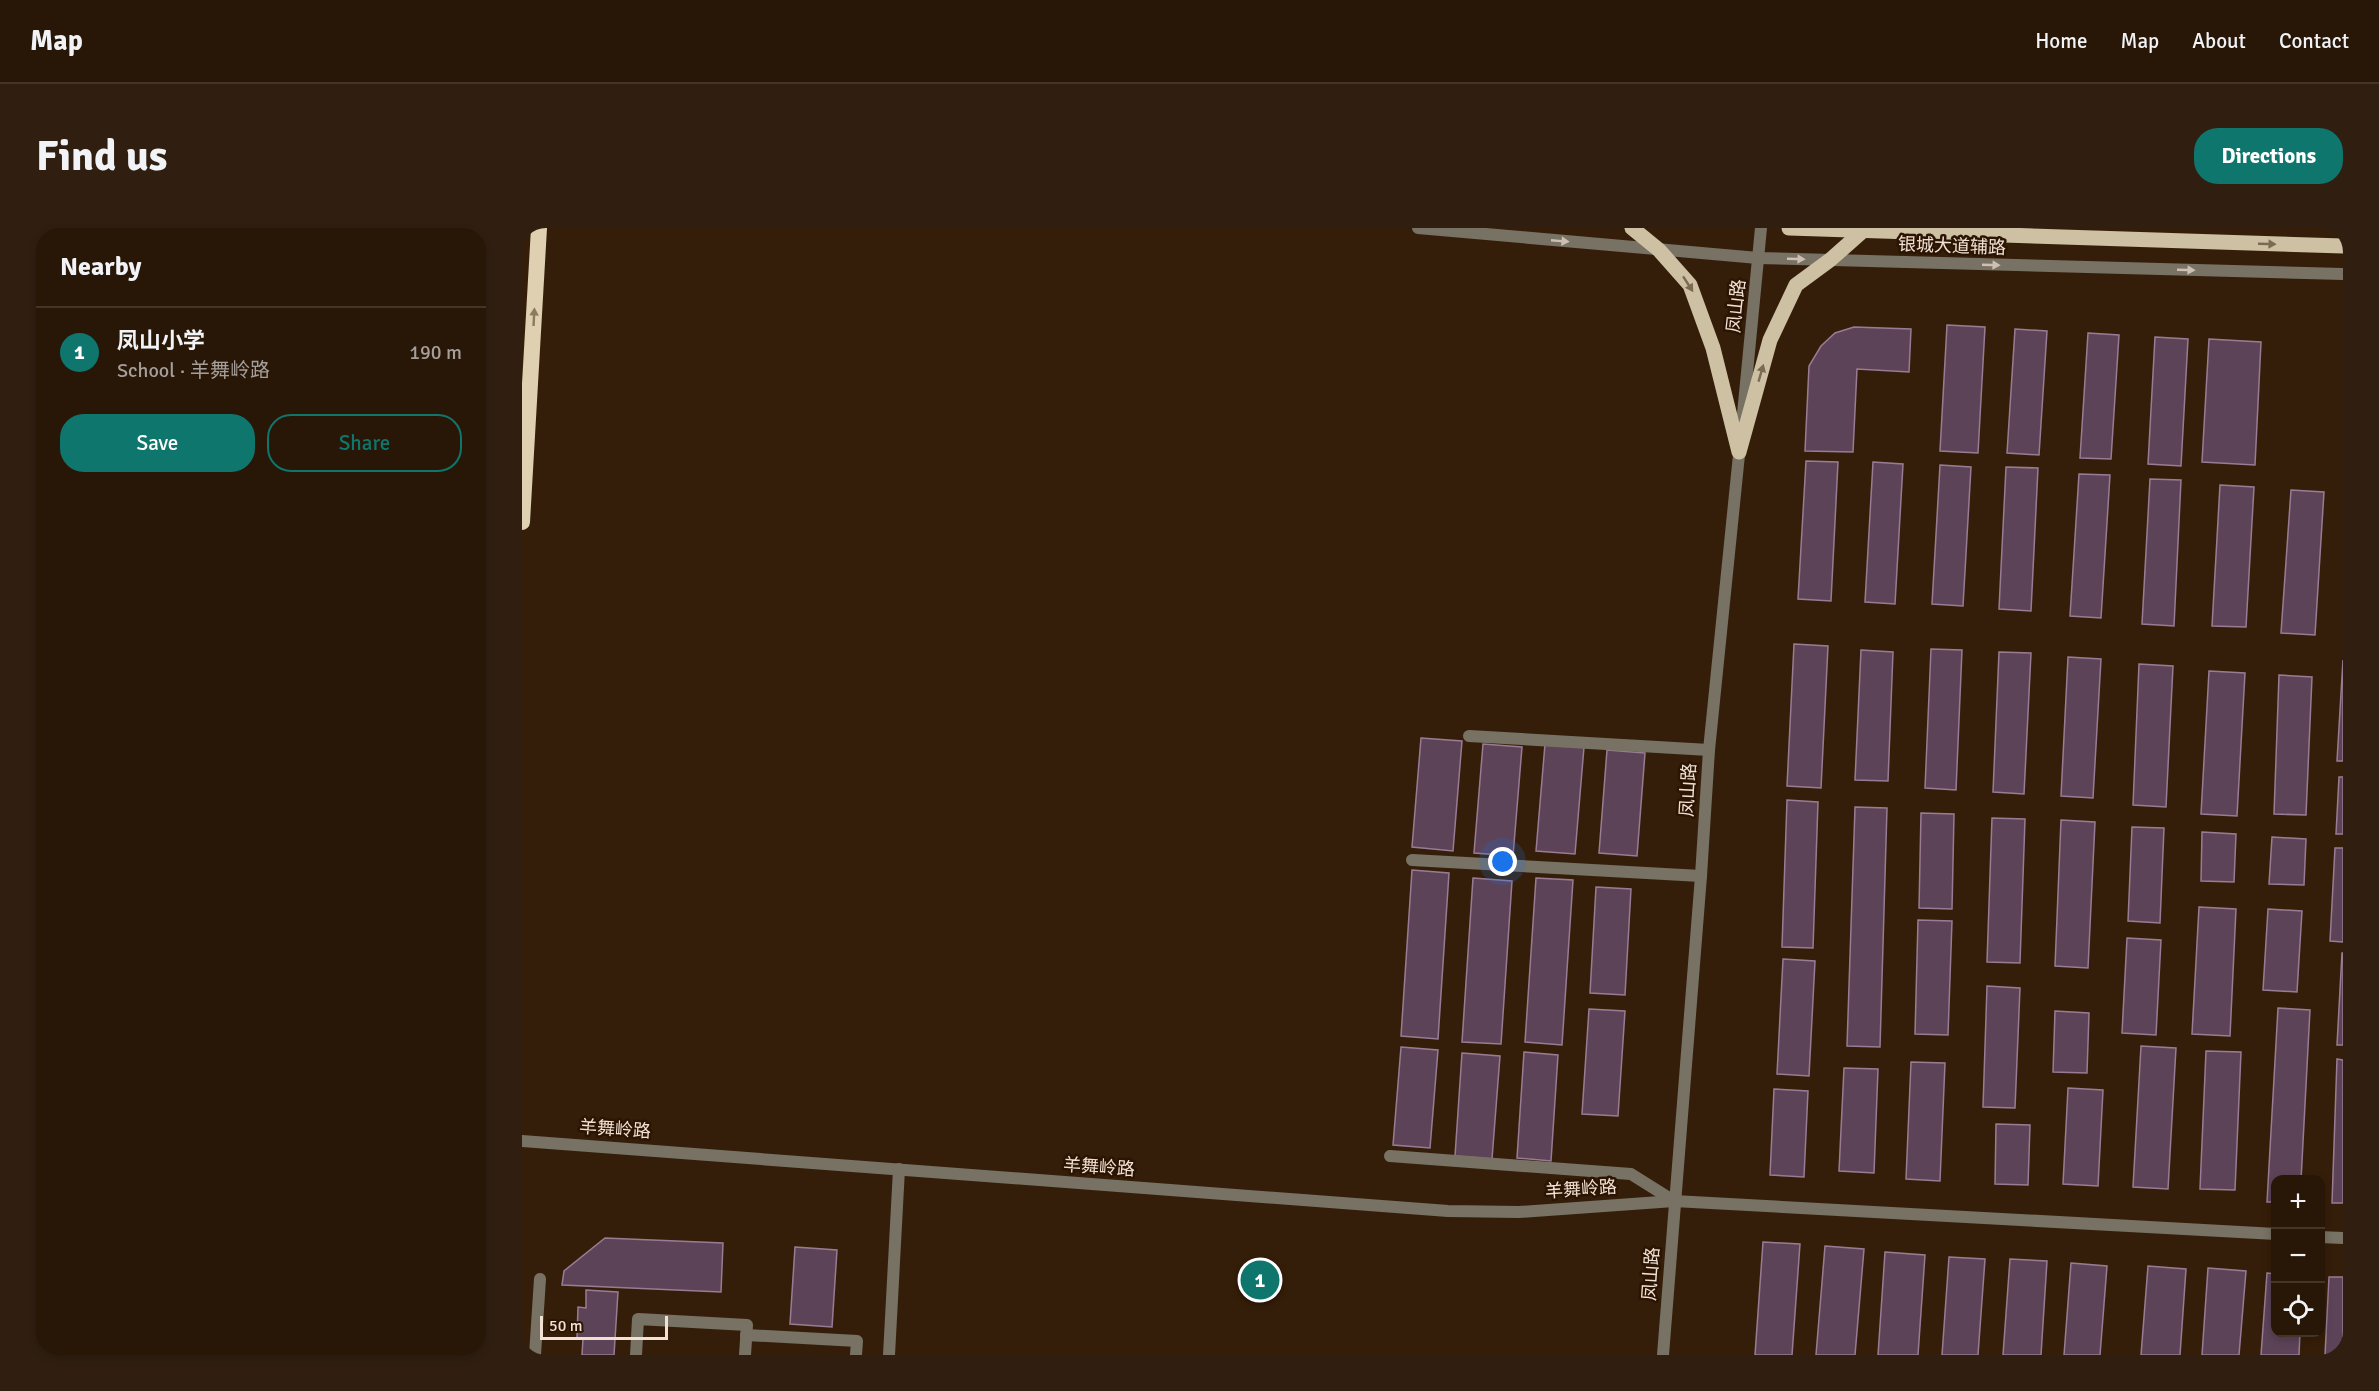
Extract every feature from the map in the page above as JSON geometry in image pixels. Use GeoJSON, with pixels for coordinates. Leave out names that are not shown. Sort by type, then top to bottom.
{"type":"FeatureCollection","features":[{"type":"Feature","properties":{"kind":"highway"},"geometry":{"type":"LineString","coordinates":[[522,522],[539,228]]}},
{"type":"Feature","properties":{"kind":"main road"},"geometry":{"type":"LineString","coordinates":[[1632,228],[1659,250],[1690,285],[1713,348],[1739,452]]}},
{"type":"Feature","properties":{"kind":"main road"},"geometry":{"type":"LineString","coordinates":[[1789,228],[2343,246]]}},
{"type":"Feature","properties":{"kind":"main road"},"geometry":{"type":"LineString","coordinates":[[1739,452],[1770,340],[1796,285],[1864,231]]}},
{"type":"Feature","properties":{"kind":"street","name":"银城大道辅路"},"geometry":{"type":"LineString","coordinates":[[1418,228],[1758,258],[2343,274]]}},
{"type":"Feature","properties":{"kind":"street","name":"凤山路"},"geometry":{"type":"LineString","coordinates":[[1663,1355],[1709,750],[1761,228]]}},
{"type":"Feature","properties":{"kind":"street"},"geometry":{"type":"LineString","coordinates":[[1469,736],[1709,750]]}},
{"type":"Feature","properties":{"kind":"street"},"geometry":{"type":"LineString","coordinates":[[1412,860],[1701,876]]}},
{"type":"Feature","properties":{"kind":"street","name":"羊舞岭路"},"geometry":{"type":"LineString","coordinates":[[522,1141],[1448,1211],[1520,1212],[1674,1201],[2271,1234]]}},
{"type":"Feature","properties":{"kind":"street"},"geometry":{"type":"LineString","coordinates":[[1390,1156],[1631,1173],[1674,1201]]}},
{"type":"Feature","properties":{"kind":"street"},"geometry":{"type":"LineString","coordinates":[[889,1355],[898,1169]]}},
{"type":"Feature","properties":{"kind":"street"},"geometry":{"type":"LineString","coordinates":[[2325,1237],[2343,1238]]}},
{"type":"Feature","properties":{"kind":"street"},"geometry":{"type":"LineString","coordinates":[[535,1355],[540,1279]]}},
{"type":"Feature","properties":{"kind":"street"},"geometry":{"type":"LineString","coordinates":[[636,1355],[638,1319],[747,1325],[745,1355]]}},
{"type":"Feature","properties":{"kind":"street"},"geometry":{"type":"LineString","coordinates":[[746,1335],[857,1341],[856,1355]]}},
{"type":"Feature","properties":{"kind":"building"},"geometry":{"type":"Polygon","coordinates":[[[1947,325],[1985,327],[1978,453],[1940,451],[1947,325]]]}},
{"type":"Feature","properties":{"kind":"building"},"geometry":{"type":"Polygon","coordinates":[[[1854,327],[1911,329],[1909,372],[1857,369],[1853,452],[1805,451],[1809,366],[1821,346],[1835,333],[1854,327]]]}},
{"type":"Feature","properties":{"kind":"building"},"geometry":{"type":"Polygon","coordinates":[[[2015,329],[2047,331],[2039,455],[2007,453],[2015,329]]]}},
{"type":"Feature","properties":{"kind":"building"},"geometry":{"type":"Polygon","coordinates":[[[2088,333],[2119,335],[2111,459],[2080,458],[2088,333]]]}},
{"type":"Feature","properties":{"kind":"building"},"geometry":{"type":"Polygon","coordinates":[[[2155,337],[2188,339],[2181,466],[2148,464],[2155,337]]]}},
{"type":"Feature","properties":{"kind":"building"},"geometry":{"type":"Polygon","coordinates":[[[2209,339],[2261,342],[2255,465],[2202,462],[2209,339]]]}},
{"type":"Feature","properties":{"kind":"building"},"geometry":{"type":"Polygon","coordinates":[[[1806,461],[1838,462],[1831,601],[1798,599],[1806,461]]]}},
{"type":"Feature","properties":{"kind":"building"},"geometry":{"type":"Polygon","coordinates":[[[1873,462],[1903,464],[1895,604],[1865,602],[1873,462]]]}},
{"type":"Feature","properties":{"kind":"building"},"geometry":{"type":"Polygon","coordinates":[[[1940,465],[1971,467],[1963,606],[1932,604],[1940,465]]]}},
{"type":"Feature","properties":{"kind":"building"},"geometry":{"type":"Polygon","coordinates":[[[2006,467],[2038,468],[2031,611],[1999,609],[2006,467]]]}},
{"type":"Feature","properties":{"kind":"building"},"geometry":{"type":"Polygon","coordinates":[[[2079,474],[2110,475],[2101,618],[2070,616],[2079,474]]]}},
{"type":"Feature","properties":{"kind":"building"},"geometry":{"type":"Polygon","coordinates":[[[2150,479],[2181,480],[2174,626],[2142,624],[2150,479]]]}},
{"type":"Feature","properties":{"kind":"building"},"geometry":{"type":"Polygon","coordinates":[[[2220,485],[2254,487],[2246,627],[2212,626],[2220,485]]]}},
{"type":"Feature","properties":{"kind":"building"},"geometry":{"type":"Polygon","coordinates":[[[2291,490],[2324,492],[2315,635],[2281,633],[2291,490]]]}},
{"type":"Feature","properties":{"kind":"building"},"geometry":{"type":"Polygon","coordinates":[[[1794,644],[1828,646],[1821,788],[1787,786],[1794,644]]]}},
{"type":"Feature","properties":{"kind":"building"},"geometry":{"type":"Polygon","coordinates":[[[1931,649],[1962,650],[1956,790],[1925,788],[1931,649]]]}},
{"type":"Feature","properties":{"kind":"building"},"geometry":{"type":"Polygon","coordinates":[[[1861,650],[1893,652],[1888,781],[1855,780],[1861,650]]]}},
{"type":"Feature","properties":{"kind":"building"},"geometry":{"type":"Polygon","coordinates":[[[1999,652],[2031,653],[2024,794],[1993,792],[1999,652]]]}},
{"type":"Feature","properties":{"kind":"building"},"geometry":{"type":"Polygon","coordinates":[[[2068,657],[2101,659],[2093,798],[2061,796],[2068,657]]]}},
{"type":"Feature","properties":{"kind":"building"},"geometry":{"type":"Polygon","coordinates":[[[2343,660],[2343,761],[2337,761],[2343,660]]]}},
{"type":"Feature","properties":{"kind":"building"},"geometry":{"type":"Polygon","coordinates":[[[2139,664],[2173,666],[2166,807],[2133,805],[2139,664]]]}},
{"type":"Feature","properties":{"kind":"building"},"geometry":{"type":"Polygon","coordinates":[[[2209,671],[2245,673],[2237,816],[2201,814],[2209,671]]]}},
{"type":"Feature","properties":{"kind":"building"},"geometry":{"type":"Polygon","coordinates":[[[2279,675],[2312,677],[2306,815],[2274,814],[2279,675]]]}},
{"type":"Feature","properties":{"kind":"building"},"geometry":{"type":"Polygon","coordinates":[[[1421,738],[1462,741],[1453,851],[1412,847],[1421,738]]]}},
{"type":"Feature","properties":{"kind":"building"},"geometry":{"type":"Polygon","coordinates":[[[1483,744],[1522,747],[1513,856],[1474,853],[1483,744]]]}},
{"type":"Feature","properties":{"kind":"building"},"geometry":{"type":"Polygon","coordinates":[[[1545,744],[1584,747],[1575,854],[1536,851],[1545,744]]]}},
{"type":"Feature","properties":{"kind":"building"},"geometry":{"type":"Polygon","coordinates":[[[1607,750],[1645,753],[1637,856],[1599,853],[1607,750]]]}},
{"type":"Feature","properties":{"kind":"building"},"geometry":{"type":"Polygon","coordinates":[[[2339,777],[2343,777],[2343,834],[2336,834],[2339,777]]]}},
{"type":"Feature","properties":{"kind":"building"},"geometry":{"type":"Polygon","coordinates":[[[1787,800],[1818,802],[1813,948],[1782,947],[1787,800]]]}},
{"type":"Feature","properties":{"kind":"building"},"geometry":{"type":"Polygon","coordinates":[[[1855,807],[1887,808],[1880,1047],[1847,1046],[1855,807]]]}},
{"type":"Feature","properties":{"kind":"building"},"geometry":{"type":"Polygon","coordinates":[[[1921,813],[1954,814],[1952,909],[1919,908],[1921,813]]]}},
{"type":"Feature","properties":{"kind":"building"},"geometry":{"type":"Polygon","coordinates":[[[1992,818],[2025,819],[2020,963],[1987,962],[1992,818]]]}},
{"type":"Feature","properties":{"kind":"building"},"geometry":{"type":"Polygon","coordinates":[[[2061,820],[2095,822],[2088,968],[2055,966],[2061,820]]]}},
{"type":"Feature","properties":{"kind":"building"},"geometry":{"type":"Polygon","coordinates":[[[2132,827],[2164,828],[2160,923],[2128,921],[2132,827]]]}},
{"type":"Feature","properties":{"kind":"building"},"geometry":{"type":"Polygon","coordinates":[[[2202,832],[2236,834],[2234,882],[2201,881],[2202,832]]]}},
{"type":"Feature","properties":{"kind":"building"},"geometry":{"type":"Polygon","coordinates":[[[2272,837],[2306,839],[2304,885],[2269,884],[2272,837]]]}},
{"type":"Feature","properties":{"kind":"building"},"geometry":{"type":"Polygon","coordinates":[[[2335,848],[2343,848],[2343,942],[2330,941],[2335,848]]]}},
{"type":"Feature","properties":{"kind":"building"},"geometry":{"type":"Polygon","coordinates":[[[1412,870],[1449,873],[1438,1039],[1401,1036],[1412,870]]]}},
{"type":"Feature","properties":{"kind":"building"},"geometry":{"type":"Polygon","coordinates":[[[1473,878],[1512,881],[1501,1044],[1462,1042],[1473,878]]]}},
{"type":"Feature","properties":{"kind":"building"},"geometry":{"type":"Polygon","coordinates":[[[1536,878],[1573,880],[1562,1045],[1525,1042],[1536,878]]]}},
{"type":"Feature","properties":{"kind":"building"},"geometry":{"type":"Polygon","coordinates":[[[1596,887],[1631,889],[1625,995],[1590,993],[1596,887]]]}},
{"type":"Feature","properties":{"kind":"building"},"geometry":{"type":"Polygon","coordinates":[[[2199,907],[2236,909],[2230,1036],[2192,1034],[2199,907]]]}},
{"type":"Feature","properties":{"kind":"building"},"geometry":{"type":"Polygon","coordinates":[[[2268,909],[2302,911],[2297,992],[2263,990],[2268,909]]]}},
{"type":"Feature","properties":{"kind":"building"},"geometry":{"type":"Polygon","coordinates":[[[1918,920],[1952,921],[1948,1035],[1915,1034],[1918,920]]]}},
{"type":"Feature","properties":{"kind":"building"},"geometry":{"type":"Polygon","coordinates":[[[2127,938],[2161,940],[2156,1035],[2122,1033],[2127,938]]]}},
{"type":"Feature","properties":{"kind":"building"},"geometry":{"type":"Polygon","coordinates":[[[2342,953],[2343,1045],[2337,1045],[2342,953]]]}},
{"type":"Feature","properties":{"kind":"building"},"geometry":{"type":"Polygon","coordinates":[[[1783,959],[1815,961],[1809,1076],[1777,1074],[1783,959]]]}},
{"type":"Feature","properties":{"kind":"building"},"geometry":{"type":"Polygon","coordinates":[[[1987,986],[2020,988],[2015,1108],[1983,1107],[1987,986]]]}},
{"type":"Feature","properties":{"kind":"building"},"geometry":{"type":"Polygon","coordinates":[[[2278,1008],[2310,1010],[2301,1175],[2271,1175],[2271,1202],[2267,1202],[2278,1008]]]}},
{"type":"Feature","properties":{"kind":"building"},"geometry":{"type":"Polygon","coordinates":[[[1589,1009],[1625,1011],[1618,1116],[1582,1114],[1589,1009]]]}},
{"type":"Feature","properties":{"kind":"building"},"geometry":{"type":"Polygon","coordinates":[[[2055,1011],[2089,1013],[2087,1073],[2053,1072],[2055,1011]]]}},
{"type":"Feature","properties":{"kind":"building"},"geometry":{"type":"Polygon","coordinates":[[[2141,1046],[2176,1048],[2168,1189],[2133,1187],[2141,1046]]]}},
{"type":"Feature","properties":{"kind":"building"},"geometry":{"type":"Polygon","coordinates":[[[1401,1047],[1438,1050],[1430,1148],[1393,1145],[1401,1047]]]}},
{"type":"Feature","properties":{"kind":"building"},"geometry":{"type":"Polygon","coordinates":[[[2206,1051],[2241,1052],[2235,1190],[2200,1189],[2206,1051]]]}},
{"type":"Feature","properties":{"kind":"building"},"geometry":{"type":"Polygon","coordinates":[[[1524,1052],[1558,1055],[1551,1161],[1517,1158],[1524,1052]]]}},
{"type":"Feature","properties":{"kind":"building"},"geometry":{"type":"Polygon","coordinates":[[[1462,1053],[1500,1056],[1492,1159],[1455,1156],[1462,1053]]]}},
{"type":"Feature","properties":{"kind":"building"},"geometry":{"type":"Polygon","coordinates":[[[2337,1059],[2343,1060],[2343,1203],[2332,1203],[2337,1059]]]}},
{"type":"Feature","properties":{"kind":"building"},"geometry":{"type":"Polygon","coordinates":[[[1911,1062],[1945,1063],[1940,1181],[1906,1179],[1911,1062]]]}},
{"type":"Feature","properties":{"kind":"building"},"geometry":{"type":"Polygon","coordinates":[[[1844,1068],[1878,1069],[1874,1173],[1839,1171],[1844,1068]]]}},
{"type":"Feature","properties":{"kind":"building"},"geometry":{"type":"Polygon","coordinates":[[[2068,1088],[2103,1090],[2098,1186],[2063,1184],[2068,1088]]]}},
{"type":"Feature","properties":{"kind":"building"},"geometry":{"type":"Polygon","coordinates":[[[1774,1089],[1808,1091],[1804,1177],[1770,1175],[1774,1089]]]}},
{"type":"Feature","properties":{"kind":"building"},"geometry":{"type":"Polygon","coordinates":[[[1996,1124],[2030,1125],[2028,1185],[1995,1184],[1996,1124]]]}},
{"type":"Feature","properties":{"kind":"building"},"geometry":{"type":"Polygon","coordinates":[[[605,1238],[723,1243],[721,1292],[562,1285],[564,1271],[605,1238]]]}},
{"type":"Feature","properties":{"kind":"building"},"geometry":{"type":"Polygon","coordinates":[[[1763,1242],[1800,1244],[1792,1355],[1755,1355],[1763,1242]]]}},
{"type":"Feature","properties":{"kind":"building"},"geometry":{"type":"Polygon","coordinates":[[[1825,1246],[1864,1249],[1855,1355],[1816,1355],[1825,1246]]]}},
{"type":"Feature","properties":{"kind":"building"},"geometry":{"type":"Polygon","coordinates":[[[795,1247],[837,1250],[832,1327],[790,1324],[795,1247]]]}},
{"type":"Feature","properties":{"kind":"building"},"geometry":{"type":"Polygon","coordinates":[[[1885,1252],[1925,1255],[1918,1355],[1878,1355],[1885,1252]]]}},
{"type":"Feature","properties":{"kind":"building"},"geometry":{"type":"Polygon","coordinates":[[[1949,1257],[1985,1259],[1978,1355],[1942,1355],[1949,1257]]]}},
{"type":"Feature","properties":{"kind":"building"},"geometry":{"type":"Polygon","coordinates":[[[2010,1259],[2047,1261],[2041,1355],[2003,1355],[2010,1259]]]}},
{"type":"Feature","properties":{"kind":"building"},"geometry":{"type":"Polygon","coordinates":[[[2071,1263],[2107,1266],[2100,1355],[2064,1355],[2071,1263]]]}},
{"type":"Feature","properties":{"kind":"building"},"geometry":{"type":"Polygon","coordinates":[[[2148,1266],[2186,1269],[2180,1355],[2141,1355],[2148,1266]]]}},
{"type":"Feature","properties":{"kind":"building"},"geometry":{"type":"Polygon","coordinates":[[[2208,1268],[2246,1271],[2239,1355],[2202,1355],[2208,1268]]]}},
{"type":"Feature","properties":{"kind":"building"},"geometry":{"type":"Polygon","coordinates":[[[2267,1273],[2271,1273],[2271,1337],[2300,1337],[2299,1355],[2261,1355],[2267,1273]]]}},
{"type":"Feature","properties":{"kind":"building"},"geometry":{"type":"Polygon","coordinates":[[[2329,1277],[2343,1277],[2343,1355],[2325,1355],[2329,1277]]]}},
{"type":"Feature","properties":{"kind":"building"},"geometry":{"type":"Polygon","coordinates":[[[586,1290],[618,1292],[614,1355],[582,1355],[583,1338],[577,1338],[578,1307],[586,1308],[586,1290]]]}},
{"type":"Feature","properties":{"kind":"place","name":"凤山小学"},"geometry":{"type":"Point","coordinates":[1260,1280]}}]}
